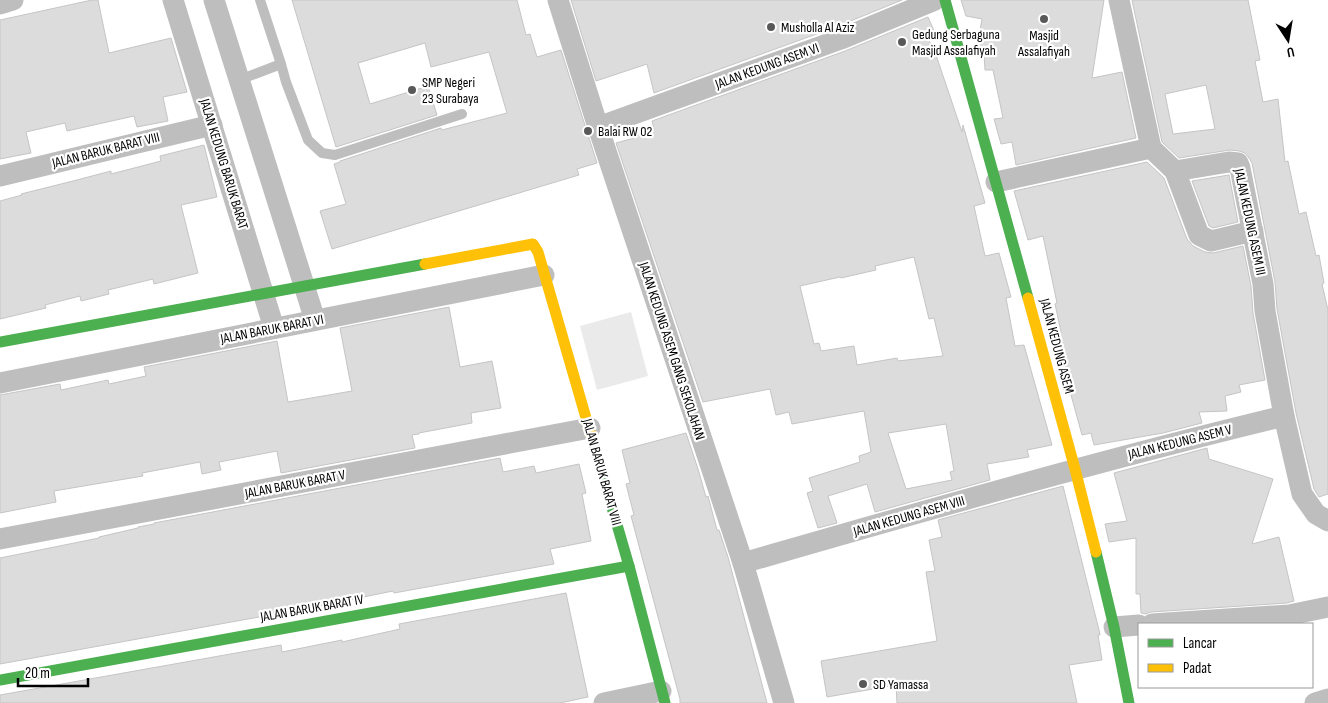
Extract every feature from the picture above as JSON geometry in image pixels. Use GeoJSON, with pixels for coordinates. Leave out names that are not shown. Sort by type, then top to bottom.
{"type":"FeatureCollection","features":[{"type":"Feature","properties":{"kind":"street"},"geometry":{"type":"LineString","coordinates":[[0,4],[13,0]]}},
{"type":"Feature","properties":{"kind":"street","name":"JALAN KEDUNG BARUK BARAT"},"geometry":{"type":"LineString","coordinates":[[173,0],[274,328]]}},
{"type":"Feature","properties":{"kind":"street"},"geometry":{"type":"LineString","coordinates":[[214,0],[315,320]]}},
{"type":"Feature","properties":{"kind":"street","name":"JALAN KEDUNG ASEM GANG SEKOLAHAN"},"geometry":{"type":"LineString","coordinates":[[558,0],[598,127],[743,564],[784,703]]}},
{"type":"Feature","properties":{"kind":"street","name":"JALAN KEDUNG ASEM VI"},"geometry":{"type":"LineString","coordinates":[[598,127],[841,39],[935,0]]}},
{"type":"Feature","properties":{"kind":"street","name":"JALAN KEDUNG ASEM"},"geometry":{"type":"LineString","coordinates":[[945,0],[1075,469],[1114,627],[1129,703]]}},
{"type":"Feature","properties":{"kind":"street"},"geometry":{"type":"LineString","coordinates":[[1119,0],[1151,148],[1175,171],[1199,235],[1211,241],[1253,231]]}},
{"type":"Feature","properties":{"kind":"street","name":"JALAN BARUK BARAT VIII"},"geometry":{"type":"LineString","coordinates":[[0,176],[212,125]]}},
{"type":"Feature","properties":{"kind":"street"},"geometry":{"type":"LineString","coordinates":[[996,182],[1151,148]]}},
{"type":"Feature","properties":{"kind":"street","name":"JALAN KEDUNG ASEM III"},"geometry":{"type":"LineString","coordinates":[[1175,171],[1229,162],[1238,163],[1263,284],[1265,311],[1284,416],[1302,494],[1316,514],[1328,521]]}},
{"type":"Feature","properties":{"kind":"street","name":"JALAN BARUK BARAT VIII"},"geometry":{"type":"LineString","coordinates":[[304,286],[533,244],[538,252],[590,428],[663,697]]}},
{"type":"Feature","properties":{"kind":"street","name":"JALAN BARUK BARAT VI"},"geometry":{"type":"LineString","coordinates":[[0,382],[544,275]]}},
{"type":"Feature","properties":{"kind":"street"},"geometry":{"type":"LineString","coordinates":[[0,342],[304,286]]}},
{"type":"Feature","properties":{"kind":"street","name":"JALAN KEDUNG ASEM V"},"geometry":{"type":"LineString","coordinates":[[1075,469],[1284,416]]}},
{"type":"Feature","properties":{"kind":"street","name":"JALAN BARUK BARAT V"},"geometry":{"type":"LineString","coordinates":[[0,539],[590,428]]}},
{"type":"Feature","properties":{"kind":"street","name":"JALAN KEDUNG ASEM VIII"},"geometry":{"type":"LineString","coordinates":[[743,564],[1075,469]]}},
{"type":"Feature","properties":{"kind":"street","name":"JALAN BARUK BARAT IV"},"geometry":{"type":"LineString","coordinates":[[0,680],[629,566]]}},
{"type":"Feature","properties":{"kind":"street"},"geometry":{"type":"LineString","coordinates":[[1167,623],[1290,615],[1328,607]]}},
{"type":"Feature","properties":{"kind":"street"},"geometry":{"type":"LineString","coordinates":[[1114,627],[1138,625]]}},
{"type":"Feature","properties":{"kind":"street"},"geometry":{"type":"LineString","coordinates":[[604,703],[663,697]]}},
{"type":"Feature","properties":{"kind":"lane"},"geometry":{"type":"LineString","coordinates":[[260,0],[286,82],[308,140],[322,153],[335,155],[462,114]]}},
{"type":"Feature","properties":{"kind":"lane"},"geometry":{"type":"LineString","coordinates":[[239,80],[281,64]]}},
{"type":"Feature","properties":{"kind":"shaded area"},"geometry":{"type":"Polygon","coordinates":[[[631,312],[648,376],[597,390],[580,326],[631,312]]]}},
{"type":"Feature","properties":{"kind":"building"},"geometry":{"type":"Polygon","coordinates":[[[98,0],[109,53],[171,38],[187,92],[163,97],[168,121],[137,127],[134,116],[67,131],[65,123],[26,132],[31,153],[0,159],[0,20],[98,0]]]}},
{"type":"Feature","properties":{"kind":"building","name":"SMP Negeri 23 Surabaya"},"geometry":{"type":"Polygon","coordinates":[[[292,0],[517,0],[526,35],[530,34],[537,57],[561,50],[597,163],[577,169],[579,175],[332,249],[320,211],[346,204],[334,164],[441,128],[442,130],[507,113],[489,52],[431,67],[425,43],[358,63],[370,104],[428,86],[437,115],[336,147],[292,0]]]}},
{"type":"Feature","properties":{"kind":"building"},"geometry":{"type":"Polygon","coordinates":[[[571,0],[902,0],[836,27],[654,93],[647,64],[596,81],[571,0]]]}},
{"type":"Feature","properties":{"kind":"building"},"geometry":{"type":"Polygon","coordinates":[[[961,0],[1104,0],[1092,78],[1122,72],[1136,138],[1016,165],[1012,142],[1001,144],[994,119],[1003,118],[993,70],[985,70],[984,54],[976,53],[982,19],[966,16],[961,0]]]}},
{"type":"Feature","properties":{"kind":"building"},"geometry":{"type":"Polygon","coordinates":[[[1132,0],[1248,0],[1260,60],[1255,61],[1263,102],[1278,99],[1285,162],[1288,161],[1299,214],[1306,212],[1316,256],[1319,255],[1324,283],[1322,284],[1328,310],[1328,494],[1319,497],[1314,489],[1296,413],[1277,309],[1275,282],[1252,163],[1245,153],[1230,150],[1179,158],[1162,142],[1132,0]],[[1206,85],[1165,94],[1173,134],[1215,129],[1206,85]]]}},
{"type":"Feature","properties":{"kind":"building"},"geometry":{"type":"Polygon","coordinates":[[[928,17],[935,33],[926,35],[935,52],[962,132],[963,125],[985,203],[974,206],[985,256],[999,253],[1011,297],[1006,298],[1015,346],[1024,345],[1052,445],[1027,450],[1029,457],[987,464],[990,480],[875,512],[867,484],[828,496],[837,523],[818,528],[807,493],[813,491],[809,478],[860,462],[859,456],[871,452],[864,411],[792,424],[789,412],[776,415],[770,389],[703,402],[616,143],[634,138],[633,135],[654,129],[652,121],[845,51],[928,17]],[[914,257],[875,266],[876,270],[800,286],[814,344],[819,343],[821,351],[854,346],[857,365],[897,358],[898,361],[943,356],[934,318],[929,319],[914,257]],[[946,424],[888,433],[906,489],[952,480],[950,472],[954,471],[946,424]]]}},
{"type":"Feature","properties":{"kind":"building"},"geometry":{"type":"Polygon","coordinates":[[[204,145],[217,197],[181,205],[198,273],[154,284],[153,279],[108,290],[109,294],[81,301],[80,296],[45,305],[46,308],[0,319],[0,201],[111,171],[111,174],[161,161],[160,156],[204,145]]]}},
{"type":"Feature","properties":{"kind":"building"},"geometry":{"type":"Polygon","coordinates":[[[1147,162],[1164,178],[1187,239],[1193,246],[1205,252],[1213,253],[1243,246],[1265,380],[1239,385],[1241,392],[1225,396],[1227,411],[1199,412],[1202,423],[1163,433],[1094,445],[1091,433],[1082,435],[1054,333],[1061,332],[1043,236],[1028,240],[1014,191],[1147,162]]]}},
{"type":"Feature","properties":{"kind":"building"},"geometry":{"type":"Polygon","coordinates":[[[1229,175],[1238,222],[1213,228],[1209,226],[1192,181],[1229,175]]]}},
{"type":"Feature","properties":{"kind":"building"},"geometry":{"type":"Polygon","coordinates":[[[449,307],[460,367],[492,361],[501,408],[471,413],[472,423],[412,435],[415,448],[281,473],[277,451],[219,462],[221,470],[202,474],[200,462],[142,473],[143,476],[54,491],[56,502],[0,513],[0,395],[60,384],[61,390],[108,380],[109,384],[146,376],[144,367],[277,341],[288,402],[352,391],[340,328],[449,307]]]}},
{"type":"Feature","properties":{"kind":"building"},"geometry":{"type":"Polygon","coordinates":[[[686,433],[706,497],[708,496],[717,530],[719,530],[728,557],[767,703],[680,703],[631,516],[634,515],[626,484],[630,483],[622,450],[686,433]]]}},
{"type":"Feature","properties":{"kind":"building"},"geometry":{"type":"Polygon","coordinates":[[[1207,448],[1209,459],[1273,479],[1252,544],[1279,537],[1294,601],[1141,613],[1140,594],[1136,594],[1136,538],[1109,542],[1105,524],[1127,521],[1114,473],[1207,448]]]}},
{"type":"Feature","properties":{"kind":"building"},"geometry":{"type":"Polygon","coordinates":[[[500,458],[503,472],[534,466],[536,473],[579,464],[586,493],[582,494],[591,541],[550,549],[554,564],[394,593],[393,591],[0,664],[0,558],[99,538],[154,523],[500,458]]]}},
{"type":"Feature","properties":{"kind":"building"},"geometry":{"type":"Polygon","coordinates":[[[1063,486],[1099,630],[1102,660],[1069,665],[1077,703],[897,703],[896,685],[827,697],[821,661],[937,641],[926,572],[935,571],[929,540],[942,537],[938,520],[1063,486]]]}},
{"type":"Feature","properties":{"kind":"building"},"geometry":{"type":"Polygon","coordinates":[[[566,593],[588,697],[560,703],[0,703],[0,695],[281,645],[282,652],[342,640],[342,642],[400,629],[399,624],[566,593]]]}},
{"type":"Feature","properties":{"kind":"traffic: fast"},"geometry":{"type":"LineString","coordinates":[[945,0],[1028,298]]}},
{"type":"Feature","properties":{"kind":"traffic: fast"},"geometry":{"type":"LineString","coordinates":[[0,342],[425,264]]}},
{"type":"Feature","properties":{"kind":"traffic: fast"},"geometry":{"type":"LineString","coordinates":[[593,442],[629,566],[665,703]]}},
{"type":"Feature","properties":{"kind":"traffic: fast"},"geometry":{"type":"LineString","coordinates":[[1096,552],[1114,627],[1129,703]]}},
{"type":"Feature","properties":{"kind":"traffic: fast"},"geometry":{"type":"LineString","coordinates":[[0,680],[629,566]]}},
{"type":"Feature","properties":{"kind":"traffic: slow"},"geometry":{"type":"LineString","coordinates":[[425,264],[533,244],[538,252],[593,442]]}},
{"type":"Feature","properties":{"kind":"traffic: slow"},"geometry":{"type":"LineString","coordinates":[[1028,298],[1096,552]]}},
{"type":"Feature","properties":{"kind":"place","name":"Masjid Assalafiyah"},"geometry":{"type":"Point","coordinates":[1044,19]}},
{"type":"Feature","properties":{"kind":"place","name":"Musholla Al Aziz"},"geometry":{"type":"Point","coordinates":[771,27]}},
{"type":"Feature","properties":{"kind":"place","name":"Gedung Serbaguna Masjid Assalafiyah"},"geometry":{"type":"Point","coordinates":[902,42]}},
{"type":"Feature","properties":{"kind":"place","name":"SMP Negeri 23 Surabaya"},"geometry":{"type":"Point","coordinates":[412,90]}},
{"type":"Feature","properties":{"kind":"place","name":"Balai RW 02"},"geometry":{"type":"Point","coordinates":[588,131]}},
{"type":"Feature","properties":{"kind":"place","name":"SD Yamassa"},"geometry":{"type":"Point","coordinates":[863,684]}}]}
